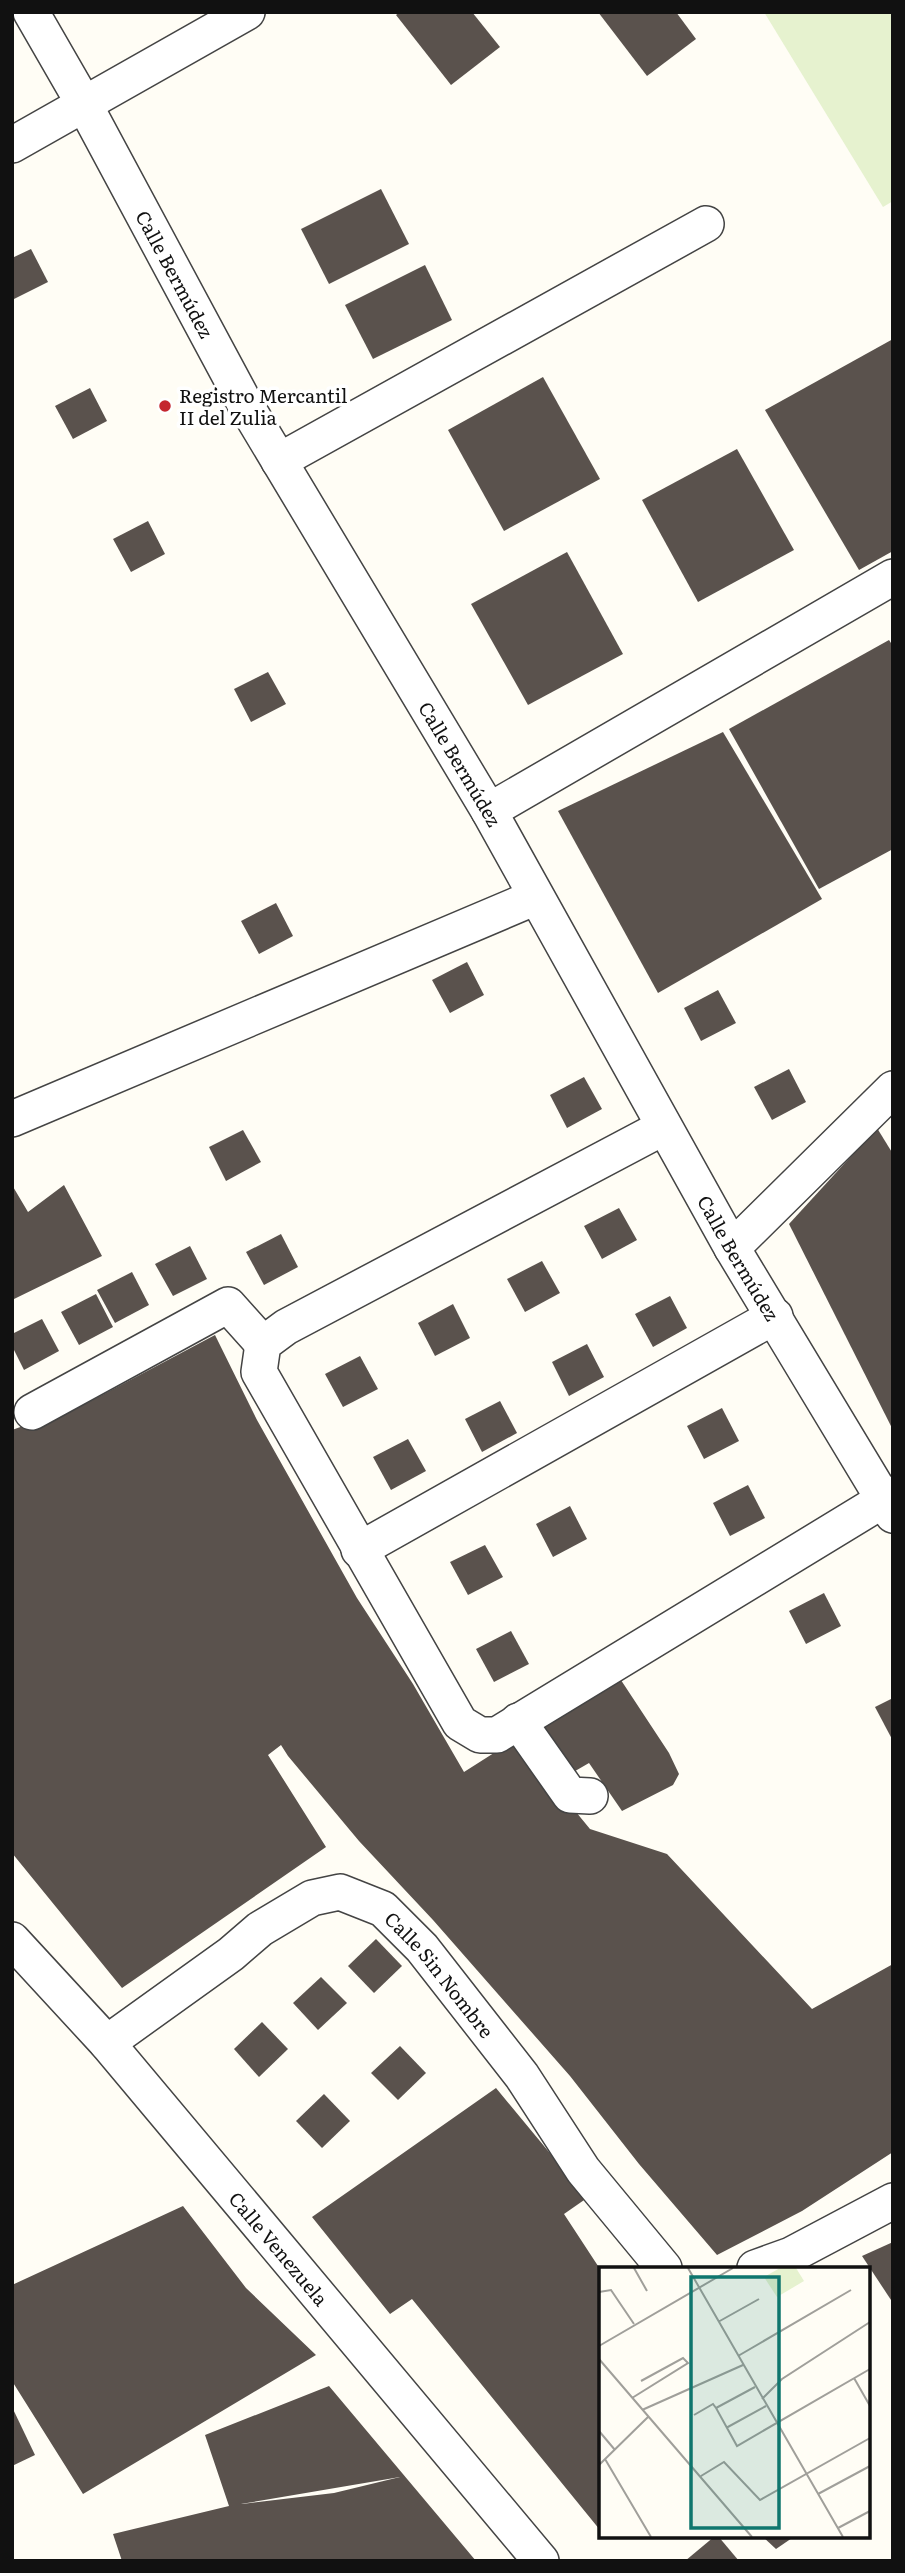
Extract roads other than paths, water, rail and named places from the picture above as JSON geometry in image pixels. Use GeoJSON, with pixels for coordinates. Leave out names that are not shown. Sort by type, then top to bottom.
{"type":"FeatureCollection","features":[{"type":"Feature","properties":{"kind":"street","name":"Calle Bermúdez"},"geometry":{"type":"LineString","coordinates":[[31,12],[84,104],[245,404],[489,811],[732,1248],[890,1503]]}},
{"type":"Feature","properties":{"kind":"street"},"geometry":{"type":"LineString","coordinates":[[12,145],[247,12]]}},
{"type":"Feature","properties":{"kind":"street"},"geometry":{"type":"LineString","coordinates":[[279,461],[706,224]]}},
{"type":"Feature","properties":{"kind":"street"},"geometry":{"type":"LineString","coordinates":[[489,811],[893,577]]}},
{"type":"Feature","properties":{"kind":"street"},"geometry":{"type":"LineString","coordinates":[[12,1119],[536,897]]}},
{"type":"Feature","properties":{"kind":"street"},"geometry":{"type":"LineString","coordinates":[[732,1248],[893,1089]]}},
{"type":"Feature","properties":{"kind":"street"},"geometry":{"type":"LineString","coordinates":[[664,1127],[286,1327],[263,1344],[259,1372],[460,1723],[480,1735],[497,1735],[890,1503]]}},
{"type":"Feature","properties":{"kind":"street"},"geometry":{"type":"LineString","coordinates":[[32,1412],[228,1305],[263,1344]]}},
{"type":"Feature","properties":{"kind":"street"},"geometry":{"type":"LineString","coordinates":[[359,1549],[775,1316]]}},
{"type":"Feature","properties":{"kind":"street"},"geometry":{"type":"LineString","coordinates":[[518,1721],[570,1795],[590,1796]]}},
{"type":"Feature","properties":{"kind":"street","name":"Calle Sin Nombre"},"geometry":{"type":"LineString","coordinates":[[107,2043],[231,1954],[260,1929],[312,1898],[340,1892],[383,1909],[422,1948],[522,2076],[583,2169],[662,2267]]}},
{"type":"Feature","properties":{"kind":"street","name":"Calle Venezuela"},"geometry":{"type":"LineString","coordinates":[[12,1940],[107,2043],[541,2561]]}},
{"type":"Feature","properties":{"kind":"street"},"geometry":{"type":"LineString","coordinates":[[760,2267],[791,2255],[893,2200]]}},
{"type":"Feature","properties":{"kind":"place","name":"Registro Mercantil II del Zulia"},"geometry":{"type":"Point","coordinates":[165,406]}}]}
